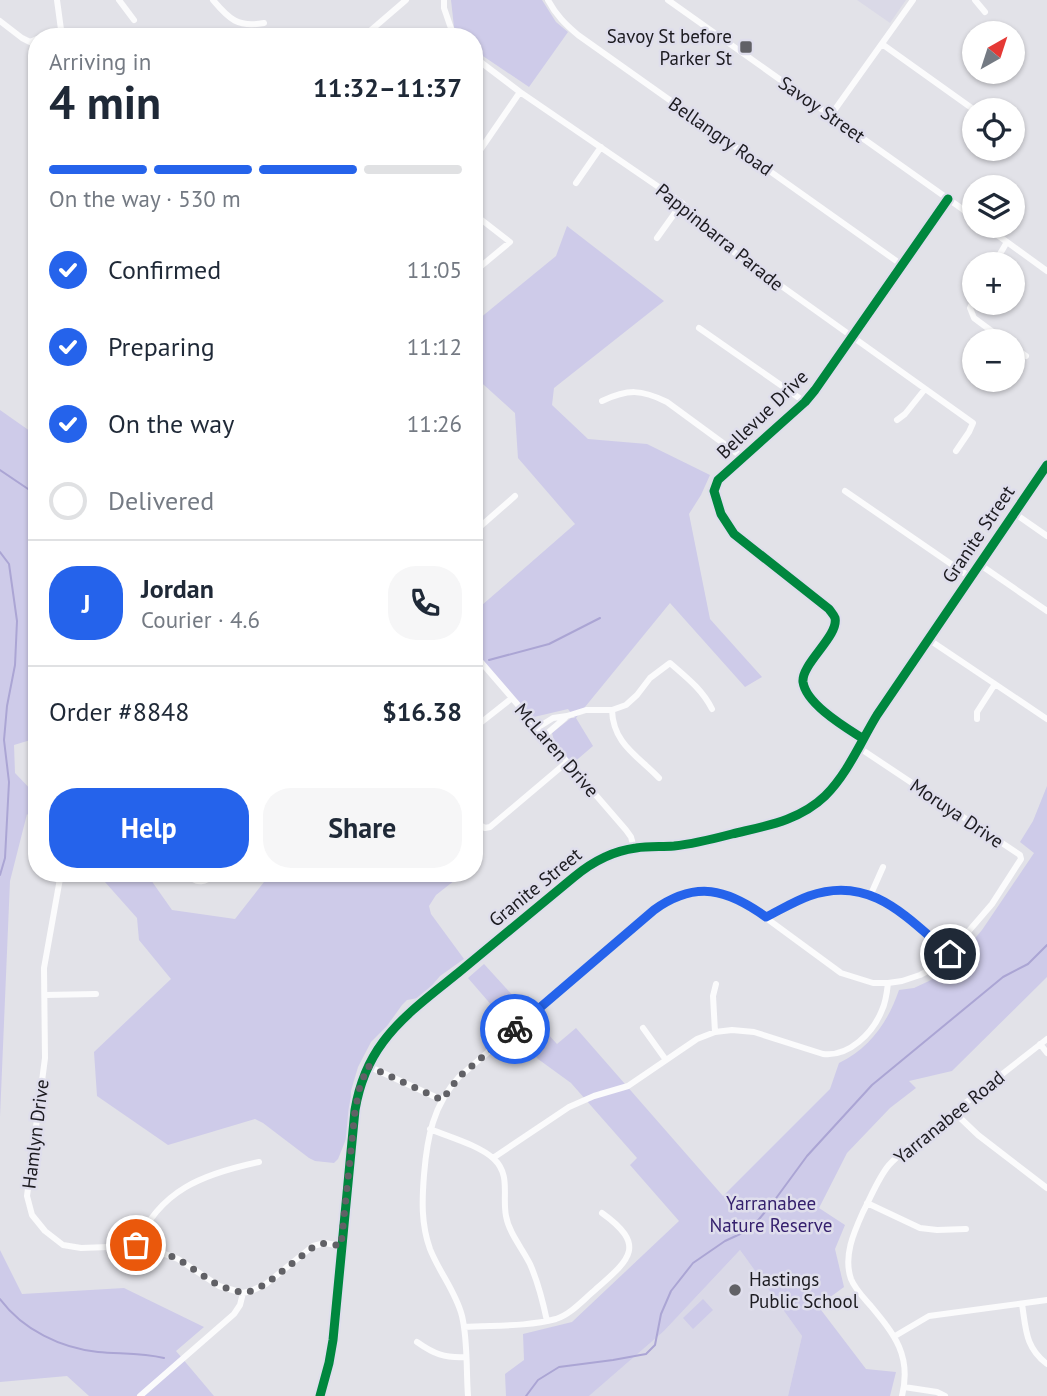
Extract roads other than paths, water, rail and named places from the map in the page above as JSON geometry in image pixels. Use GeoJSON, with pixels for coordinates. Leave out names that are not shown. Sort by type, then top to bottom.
{"type":"FeatureCollection","features":[{"type":"Feature","properties":{"kind":"street"},"geometry":{"type":"LineString","coordinates":[[57,0],[60,28]]}},
{"type":"Feature","properties":{"kind":"street"},"geometry":{"type":"LineString","coordinates":[[119,0],[134,20]]}},
{"type":"Feature","properties":{"kind":"street"},"geometry":{"type":"LineString","coordinates":[[213,0],[230,18],[239,23],[264,23]]}},
{"type":"Feature","properties":{"kind":"street"},"geometry":{"type":"LineString","coordinates":[[373,28],[406,0]]}},
{"type":"Feature","properties":{"kind":"street"},"geometry":{"type":"LineString","coordinates":[[444,0],[450,28]]}},
{"type":"Feature","properties":{"kind":"street","name":"Bellangry Road"},"geometry":{"type":"LineString","coordinates":[[548,0],[554,13],[565,25],[902,265]]}},
{"type":"Feature","properties":{"kind":"street","name":"Savoy Street"},"geometry":{"type":"LineString","coordinates":[[668,0],[962,209]]}},
{"type":"Feature","properties":{"kind":"street"},"geometry":{"type":"LineString","coordinates":[[831,115],[913,0]]}},
{"type":"Feature","properties":{"kind":"street"},"geometry":{"type":"LineString","coordinates":[[975,0],[985,12]]}},
{"type":"Feature","properties":{"kind":"street"},"geometry":{"type":"LineString","coordinates":[[0,21],[28,41]]}},
{"type":"Feature","properties":{"kind":"street"},"geometry":{"type":"LineString","coordinates":[[882,44],[962,102]]}},
{"type":"Feature","properties":{"kind":"street","name":"Pappinbarra Parade"},"geometry":{"type":"LineString","coordinates":[[483,64],[682,203],[724,245],[973,423],[970,432],[956,451]]}},
{"type":"Feature","properties":{"kind":"street"},"geometry":{"type":"LineString","coordinates":[[483,146],[520,92]]}},
{"type":"Feature","properties":{"kind":"street"},"geometry":{"type":"LineString","coordinates":[[576,183],[601,147]]}},
{"type":"Feature","properties":{"kind":"street","name":"Bellevue Drive"},"geometry":{"type":"LineString","coordinates":[[862,738],[831,718],[807,693],[803,683],[805,671],[834,628],[835,619],[829,609],[734,534],[721,514],[714,491],[718,480],[815,390],[948,199]]}},
{"type":"Feature","properties":{"kind":"street"},"geometry":{"type":"LineString","coordinates":[[657,238],[682,203]]}},
{"type":"Feature","properties":{"kind":"street"},"geometry":{"type":"LineString","coordinates":[[483,221],[510,242],[483,264]]}},
{"type":"Feature","properties":{"kind":"street"},"geometry":{"type":"LineString","coordinates":[[1002,238],[1047,271]]}},
{"type":"Feature","properties":{"kind":"street"},"geometry":{"type":"LineString","coordinates":[[1001,252],[1007,242]]}},
{"type":"Feature","properties":{"kind":"street"},"geometry":{"type":"LineString","coordinates":[[973,315],[989,329]]}},
{"type":"Feature","properties":{"kind":"street"},"geometry":{"type":"LineString","coordinates":[[699,328],[805,402]]}},
{"type":"Feature","properties":{"kind":"street"},"geometry":{"type":"LineString","coordinates":[[897,420],[925,388]]}},
{"type":"Feature","properties":{"kind":"street"},"geometry":{"type":"LineString","coordinates":[[602,401],[629,391],[654,396],[667,402],[742,457]]}},
{"type":"Feature","properties":{"kind":"street","name":"Granite Street"},"geometry":{"type":"LineString","coordinates":[[320,1396],[333,1340],[355,1111],[360,1086],[368,1066],[383,1042],[426,999],[595,861],[634,848],[675,846],[773,825],[811,808],[836,785],[846,771],[862,738],[1047,465]]}},
{"type":"Feature","properties":{"kind":"street"},"geometry":{"type":"LineString","coordinates":[[845,491],[970,577]]}},
{"type":"Feature","properties":{"kind":"street"},"geometry":{"type":"LineString","coordinates":[[483,524],[515,495]]}},
{"type":"Feature","properties":{"kind":"street"},"geometry":{"type":"LineString","coordinates":[[1014,513],[1047,536]]}},
{"type":"Feature","properties":{"kind":"street"},"geometry":{"type":"LineString","coordinates":[[978,564],[1047,611]]}},
{"type":"Feature","properties":{"kind":"street"},"geometry":{"type":"LineString","coordinates":[[929,639],[1047,719]]}},
{"type":"Feature","properties":{"kind":"street"},"geometry":{"type":"LineString","coordinates":[[537,728],[553,718],[586,710],[612,710],[626,705],[650,678],[670,663],[698,687],[712,709]]}},
{"type":"Feature","properties":{"kind":"street","name":"McLaren Drive"},"geometry":{"type":"LineString","coordinates":[[483,664],[626,830],[634,848]]}},
{"type":"Feature","properties":{"kind":"street"},"geometry":{"type":"LineString","coordinates":[[977,719],[978,712],[995,684]]}},
{"type":"Feature","properties":{"kind":"street"},"geometry":{"type":"LineString","coordinates":[[483,721],[512,698]]}},
{"type":"Feature","properties":{"kind":"street"},"geometry":{"type":"LineString","coordinates":[[612,710],[612,720],[618,736],[631,753],[659,778]]}},
{"type":"Feature","properties":{"kind":"street"},"geometry":{"type":"LineString","coordinates":[[544,736],[567,716]]}},
{"type":"Feature","properties":{"kind":"street"},"geometry":{"type":"LineString","coordinates":[[852,732],[868,729]]}},
{"type":"Feature","properties":{"kind":"street","name":"Moruya Drive"},"geometry":{"type":"LineString","coordinates":[[468,1396],[464,1326],[458,1306],[427,1241],[423,1187],[430,1129],[442,1100],[468,1069],[670,899],[701,891],[731,897],[766,917],[841,973],[873,983],[888,983],[920,975],[950,954],[992,904],[1021,859],[1020,855],[858,747]]}},
{"type":"Feature","properties":{"kind":"street"},"geometry":{"type":"LineString","coordinates":[[483,827],[490,827],[567,762]]}},
{"type":"Feature","properties":{"kind":"street"},"geometry":{"type":"LineString","coordinates":[[872,894],[883,867]]}},
{"type":"Feature","properties":{"kind":"street","name":"Hamlyn Drive"},"geometry":{"type":"LineString","coordinates":[[59,882],[44,968],[45,1058],[27,1196],[33,1215],[44,1231],[63,1245],[81,1248],[136,1245],[178,1259],[219,1286],[243,1293]]}},
{"type":"Feature","properties":{"kind":"street"},"geometry":{"type":"LineString","coordinates":[[766,917],[823,892],[841,890],[872,894],[901,912],[950,954]]}},
{"type":"Feature","properties":{"kind":"street"},"geometry":{"type":"LineString","coordinates":[[492,1158],[569,1107],[628,1086],[697,1039],[715,1032],[754,1032],[823,1054],[838,1054],[856,1044],[872,1028],[883,1009],[888,983]]}},
{"type":"Feature","properties":{"kind":"street"},"geometry":{"type":"LineString","coordinates":[[715,1032],[713,996],[716,984]]}},
{"type":"Feature","properties":{"kind":"street"},"geometry":{"type":"LineString","coordinates":[[45,995],[96,994]]}},
{"type":"Feature","properties":{"kind":"street"},"geometry":{"type":"LineString","coordinates":[[643,1028],[666,1060]]}},
{"type":"Feature","properties":{"kind":"street","name":"Yarranabee Road"},"geometry":{"type":"LineString","coordinates":[[902,1396],[902,1359],[895,1336],[857,1289],[849,1271],[852,1237],[867,1203],[891,1163],[1047,1039]]}},
{"type":"Feature","properties":{"kind":"street"},"geometry":{"type":"LineString","coordinates":[[1040,1044],[1047,1053]]}},
{"type":"Feature","properties":{"kind":"street"},"geometry":{"type":"LineString","coordinates":[[368,1066],[442,1100]]}},
{"type":"Feature","properties":{"kind":"street"},"geometry":{"type":"LineString","coordinates":[[954,1112],[978,1135],[1047,1188]]}},
{"type":"Feature","properties":{"kind":"street"},"geometry":{"type":"LineString","coordinates":[[430,1129],[481,1151],[492,1158],[500,1168],[505,1184],[507,1222],[535,1276],[547,1321]]}},
{"type":"Feature","properties":{"kind":"street"},"geometry":{"type":"LineString","coordinates":[[136,1245],[143,1228],[156,1210],[178,1191],[231,1168],[259,1162]]}},
{"type":"Feature","properties":{"kind":"street"},"geometry":{"type":"LineString","coordinates":[[867,1203],[920,1228],[965,1229]]}},
{"type":"Feature","properties":{"kind":"street"},"geometry":{"type":"LineString","coordinates":[[464,1326],[534,1324],[566,1314],[621,1268],[629,1254],[628,1239],[618,1225],[602,1213]]}},
{"type":"Feature","properties":{"kind":"street"},"geometry":{"type":"LineString","coordinates":[[140,1396],[234,1314],[243,1293],[266,1284],[313,1247],[325,1243],[341,1246]]}},
{"type":"Feature","properties":{"kind":"street"},"geometry":{"type":"LineString","coordinates":[[895,1336],[929,1316],[1047,1300]]}},
{"type":"Feature","properties":{"kind":"street"},"geometry":{"type":"LineString","coordinates":[[1022,1304],[1031,1346],[1037,1356],[1047,1364]]}},
{"type":"Feature","properties":{"kind":"street"},"geometry":{"type":"LineString","coordinates":[[417,1342],[432,1353],[466,1357]]}},
{"type":"Feature","properties":{"kind":"street"},"geometry":{"type":"LineString","coordinates":[[904,1387],[921,1388],[945,1396]]}},
{"type":"Feature","properties":{"kind":"waterway"},"geometry":{"type":"LineString","coordinates":[[0,470],[28,489]]}},
{"type":"Feature","properties":{"kind":"waterway"},"geometry":{"type":"LineString","coordinates":[[0,552],[9,564],[17,621],[15,665],[4,740],[9,782],[5,858],[0,875]]}},
{"type":"Feature","properties":{"kind":"waterway"},"geometry":{"type":"LineString","coordinates":[[489,660],[549,644],[600,618]]}},
{"type":"Feature","properties":{"kind":"waterway"},"geometry":{"type":"LineString","coordinates":[[526,1396],[538,1380],[559,1367],[646,1354],[655,1345],[661,1314],[671,1291],[693,1263],[725,1241],[751,1229],[807,1156],[872,1085],[1003,977],[1028,964],[1047,945]]}},
{"type":"Feature","properties":{"kind":"waterway"},"geometry":{"type":"LineString","coordinates":[[0,1299],[20,1320],[57,1342],[84,1350],[164,1358]]}},
{"type":"Feature","properties":{"kind":"place","name":"Savoy St before Parker St"},"geometry":{"type":"Point","coordinates":[746,47]}},
{"type":"Feature","properties":{"kind":"place","name":"Hastings Public School"},"geometry":{"type":"Point","coordinates":[735,1290]}},
{"type":"Feature","properties":{"kind":"park label","name":"Yarranabee Nature Reserve"},"geometry":{"type":"Point","coordinates":[771,1214]}}]}
